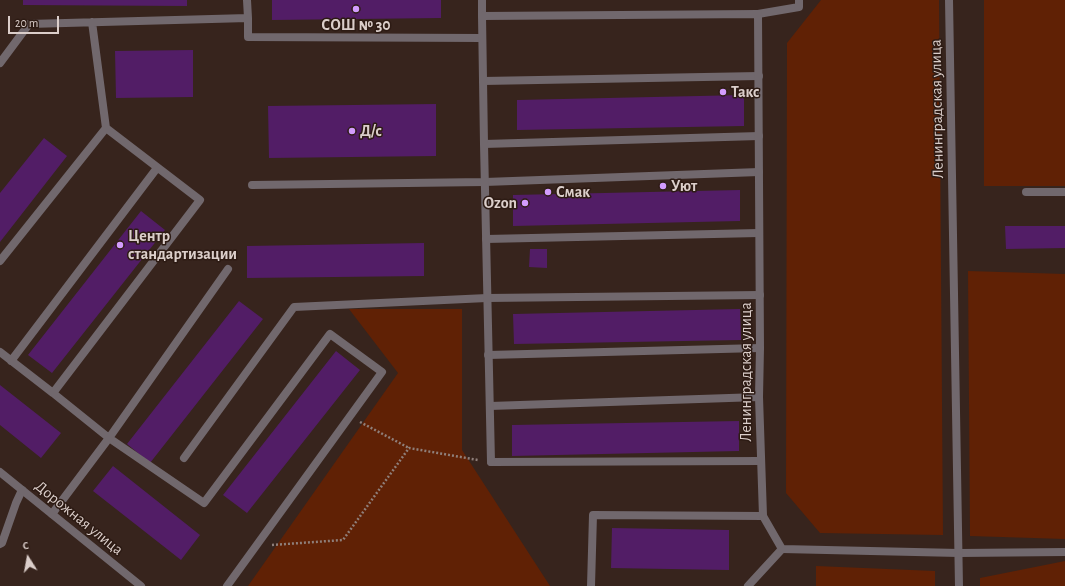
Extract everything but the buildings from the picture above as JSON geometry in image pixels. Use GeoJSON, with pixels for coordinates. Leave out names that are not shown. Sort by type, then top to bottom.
{"type":"FeatureCollection","features":[{"type":"Feature","properties":{"kind":"street"},"geometry":{"type":"LineString","coordinates":[[247,0],[248,37],[482,38]]}},
{"type":"Feature","properties":{"kind":"street"},"geometry":{"type":"LineString","coordinates":[[482,0],[491,462],[761,461]]}},
{"type":"Feature","properties":{"kind":"street"},"geometry":{"type":"LineString","coordinates":[[482,16],[758,14],[799,7],[799,0]]}},
{"type":"Feature","properties":{"kind":"street","name":"Ленинградская улица"},"geometry":{"type":"LineString","coordinates":[[949,0],[959,586]]}},
{"type":"Feature","properties":{"kind":"street","name":"Ленинградская улица"},"geometry":{"type":"LineString","coordinates":[[758,14],[760,172],[759,397],[762,516]]}},
{"type":"Feature","properties":{"kind":"street"},"geometry":{"type":"LineString","coordinates":[[0,63],[29,24],[248,18]]}},
{"type":"Feature","properties":{"kind":"street"},"geometry":{"type":"LineString","coordinates":[[53,393],[200,200],[106,128],[92,22]]}},
{"type":"Feature","properties":{"kind":"street"},"geometry":{"type":"LineString","coordinates":[[483,81],[759,76]]}},
{"type":"Feature","properties":{"kind":"street"},"geometry":{"type":"LineString","coordinates":[[0,261],[106,128]]}},
{"type":"Feature","properties":{"kind":"street"},"geometry":{"type":"LineString","coordinates":[[484,144],[759,136]]}},
{"type":"Feature","properties":{"kind":"street"},"geometry":{"type":"LineString","coordinates":[[11,360],[157,168]]}},
{"type":"Feature","properties":{"kind":"street"},"geometry":{"type":"LineString","coordinates":[[252,185],[485,182],[760,172]]}},
{"type":"Feature","properties":{"kind":"street"},"geometry":{"type":"LineString","coordinates":[[1026,192],[1065,192]]}},
{"type":"Feature","properties":{"kind":"street"},"geometry":{"type":"LineString","coordinates":[[486,239],[759,233]]}},
{"type":"Feature","properties":{"kind":"street"},"geometry":{"type":"LineString","coordinates":[[52,514],[109,438],[228,269]]}},
{"type":"Feature","properties":{"kind":"street"},"geometry":{"type":"LineString","coordinates":[[184,458],[294,307],[487,298],[760,295]]}},
{"type":"Feature","properties":{"kind":"street"},"geometry":{"type":"LineString","coordinates":[[0,352],[109,438],[204,503],[330,334],[382,372],[227,586]]}},
{"type":"Feature","properties":{"kind":"street"},"geometry":{"type":"LineString","coordinates":[[488,355],[760,348]]}},
{"type":"Feature","properties":{"kind":"street"},"geometry":{"type":"LineString","coordinates":[[490,406],[759,397]]}},
{"type":"Feature","properties":{"kind":"street","name":"Дорожная улица"},"geometry":{"type":"LineString","coordinates":[[0,472],[141,586]]}},
{"type":"Feature","properties":{"kind":"street"},"geometry":{"type":"LineString","coordinates":[[0,544],[2,543],[22,490]]}},
{"type":"Feature","properties":{"kind":"street"},"geometry":{"type":"LineString","coordinates":[[591,586],[593,515],[762,516],[782,549]]}},
{"type":"Feature","properties":{"kind":"street"},"geometry":{"type":"LineString","coordinates":[[748,586],[782,549],[958,553],[1065,552]]}},
{"type":"Feature","properties":{"kind":"path"},"geometry":{"type":"LineString","coordinates":[[350,416],[409,448],[491,462]]}},
{"type":"Feature","properties":{"kind":"path"},"geometry":{"type":"LineString","coordinates":[[256,546],[343,540],[409,448]]}},
{"type":"Feature","properties":{"kind":"shaded area"},"geometry":{"type":"Polygon","coordinates":[[[821,0],[939,0],[943,535],[820,533],[786,493],[787,43],[821,0]]]}},
{"type":"Feature","properties":{"kind":"shaded area"},"geometry":{"type":"Polygon","coordinates":[[[984,0],[1065,0],[1065,186],[984,186],[984,0]]]}},
{"type":"Feature","properties":{"kind":"shaded area"},"geometry":{"type":"Polygon","coordinates":[[[968,271],[1065,274],[1065,539],[970,536],[968,271]]]}},
{"type":"Feature","properties":{"kind":"shaded area"},"geometry":{"type":"Polygon","coordinates":[[[349,309],[462,309],[462,450],[550,586],[248,586],[398,373],[349,309]]]}},
{"type":"Feature","properties":{"kind":"shaded area"},"geometry":{"type":"Polygon","coordinates":[[[1065,561],[1065,586],[980,586],[980,578],[1065,561]]]}},
{"type":"Feature","properties":{"kind":"shaded area"},"geometry":{"type":"Polygon","coordinates":[[[816,566],[935,571],[935,586],[816,586],[816,566]]]}},
{"type":"Feature","properties":{"kind":"place","name":"СОШ № 30"},"geometry":{"type":"Point","coordinates":[356,9]}},
{"type":"Feature","properties":{"kind":"place","name":"Такс"},"geometry":{"type":"Point","coordinates":[723,92]}},
{"type":"Feature","properties":{"kind":"place","name":"Д/с"},"geometry":{"type":"Point","coordinates":[352,131]}},
{"type":"Feature","properties":{"kind":"place","name":"Уют"},"geometry":{"type":"Point","coordinates":[663,186]}},
{"type":"Feature","properties":{"kind":"place","name":"Смак"},"geometry":{"type":"Point","coordinates":[548,192]}},
{"type":"Feature","properties":{"kind":"place","name":"Ozon"},"geometry":{"type":"Point","coordinates":[525,203]}},
{"type":"Feature","properties":{"kind":"place","name":"Центр стандартизации"},"geometry":{"type":"Point","coordinates":[120,245]}}]}
